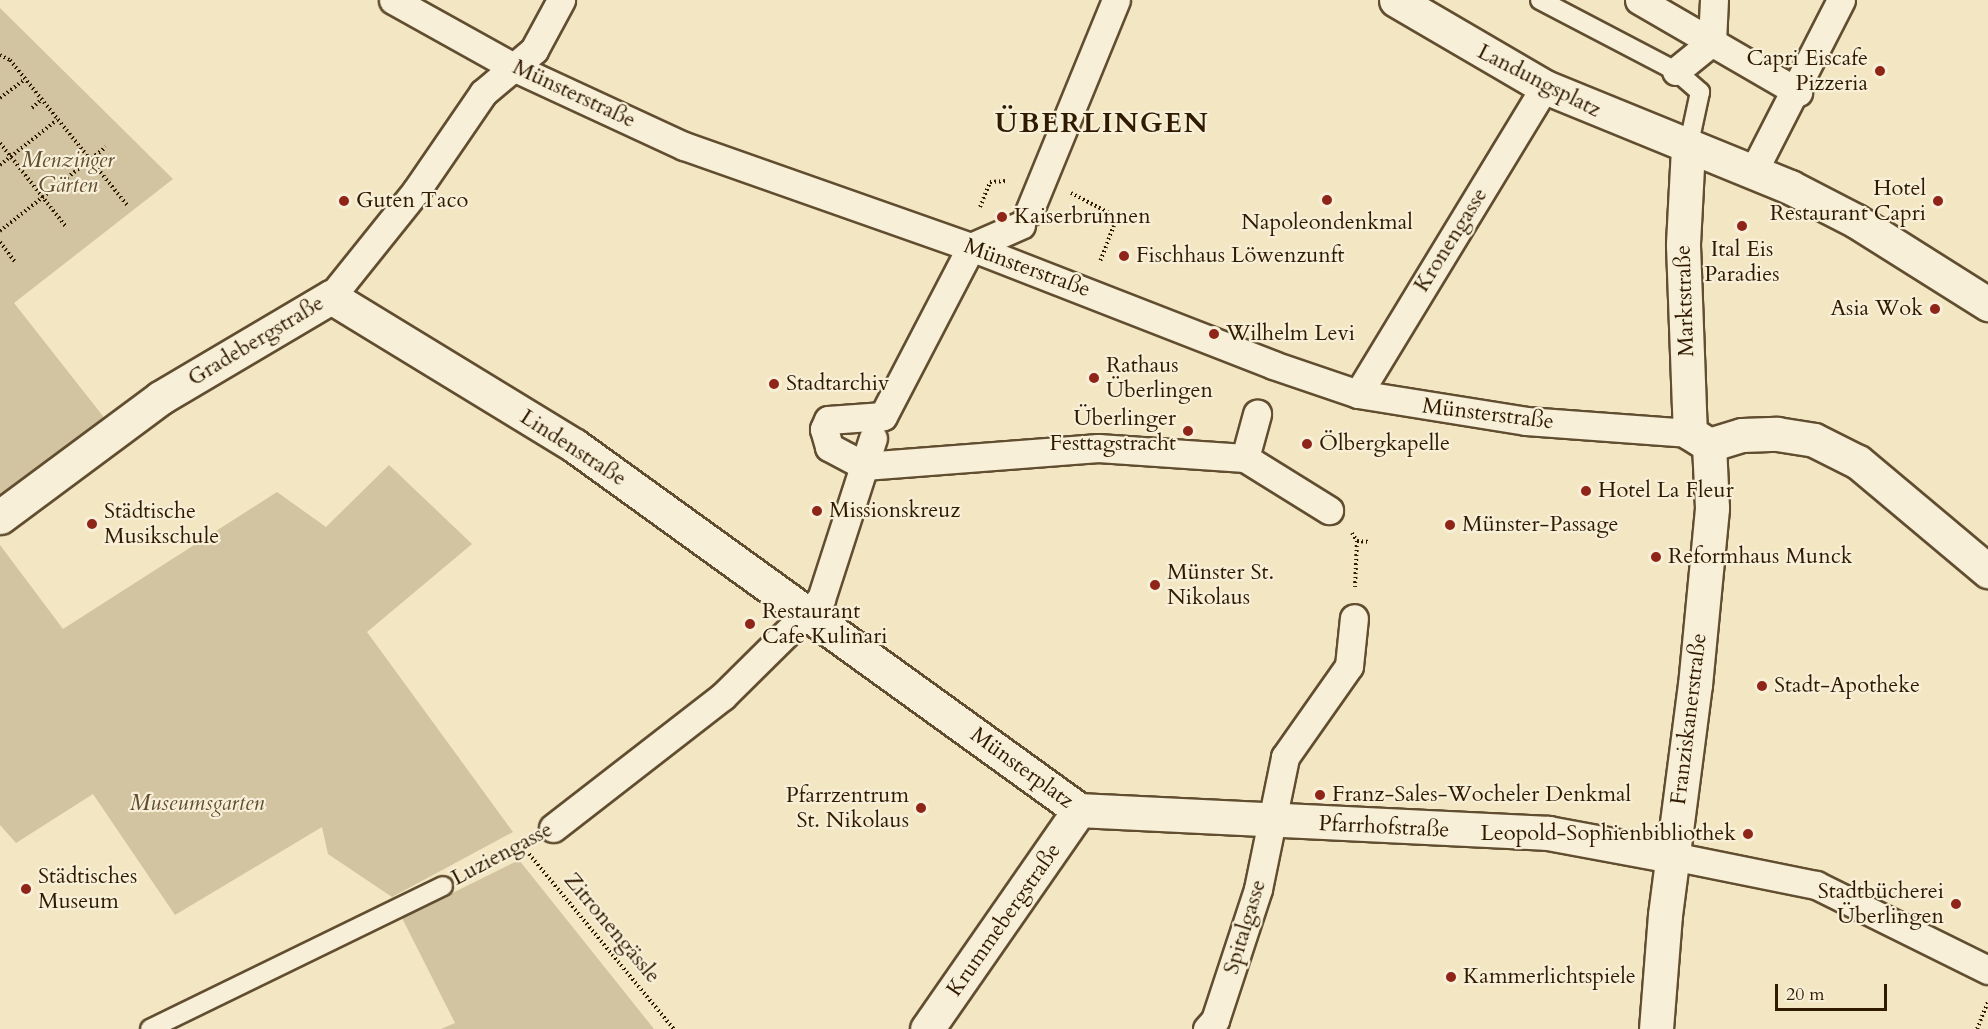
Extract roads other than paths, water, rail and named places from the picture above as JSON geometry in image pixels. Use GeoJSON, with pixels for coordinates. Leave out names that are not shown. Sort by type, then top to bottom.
{"type":"FeatureCollection","features":[{"type":"Feature","properties":{"kind":"street","name":"Münsterstraße"},"geometry":{"type":"LineString","coordinates":[[393,0],[515,68],[684,146],[971,247],[1090,291],[1273,365],[1358,394],[1526,421],[1700,439]]}},
{"type":"Feature","properties":{"kind":"street","name":"Gradebergstraße"},"geometry":{"type":"LineString","coordinates":[[0,517],[160,398],[331,297],[416,191],[483,93],[534,50],[561,0]]}},
{"type":"Feature","properties":{"kind":"street"},"geometry":{"type":"LineString","coordinates":[[1116,0],[1025,219],[971,247],[883,416],[874,419],[828,420],[824,429],[828,447],[864,466],[1098,448],[1245,458],[1329,510]]}},
{"type":"Feature","properties":{"kind":"street","name":"Landungsplatz"},"geometry":{"type":"LineString","coordinates":[[1396,0],[1545,87],[1688,148],[1740,166],[1856,221],[1988,304]]}},
{"type":"Feature","properties":{"kind":"street"},"geometry":{"type":"LineString","coordinates":[[1639,0],[1798,92]]}},
{"type":"Feature","properties":{"kind":"street"},"geometry":{"type":"LineString","coordinates":[[1713,42],[1714,0]]}},
{"type":"Feature","properties":{"kind":"street"},"geometry":{"type":"LineString","coordinates":[[1740,166],[1798,92],[1841,0]]}},
{"type":"Feature","properties":{"kind":"street"},"geometry":{"type":"LineString","coordinates":[[1676,70],[1713,42]]}},
{"type":"Feature","properties":{"kind":"street","name":"Kronengasse"},"geometry":{"type":"LineString","coordinates":[[1358,394],[1545,87]]}},
{"type":"Feature","properties":{"kind":"street","name":"Marktstraße"},"geometry":{"type":"LineString","coordinates":[[1688,148],[1683,244],[1700,439]]}},
{"type":"Feature","properties":{"kind":"street","name":"Lindenstraße"},"geometry":{"type":"LineString","coordinates":[[331,297],[575,446],[807,611]]}},
{"type":"Feature","properties":{"kind":"street"},"geometry":{"type":"LineString","coordinates":[[1245,458],[1257,414]]}},
{"type":"Feature","properties":{"kind":"street"},"geometry":{"type":"LineString","coordinates":[[1700,439],[1777,434],[1814,440],[1858,462],[1988,571]]}},
{"type":"Feature","properties":{"kind":"street","name":"Luziengasse"},"geometry":{"type":"LineString","coordinates":[[553,828],[723,696],[821,599],[873,438]]}},
{"type":"Feature","properties":{"kind":"street","name":"Franziskanerstraße"},"geometry":{"type":"LineString","coordinates":[[1656,1029],[1672,856],[1695,685],[1711,520],[1700,439]]}},
{"type":"Feature","properties":{"kind":"street","name":"Münsterplatz"},"geometry":{"type":"LineString","coordinates":[[807,611],[1079,810],[1274,821]]}},
{"type":"Feature","properties":{"kind":"street","name":"Spitalgasse"},"geometry":{"type":"LineString","coordinates":[[1218,1026],[1258,889],[1274,821],[1285,757],[1349,666],[1354,618]]}},
{"type":"Feature","properties":{"kind":"street","name":"Krummebergstraße"},"geometry":{"type":"LineString","coordinates":[[927,1029],[1079,810]]}},
{"type":"Feature","properties":{"kind":"street","name":"Pfarrhofstraße"},"geometry":{"type":"LineString","coordinates":[[1274,821],[1430,830],[1548,833],[1672,856]]}},
{"type":"Feature","properties":{"kind":"street"},"geometry":{"type":"LineString","coordinates":[[1672,856],[1816,885],[1988,970]]}},
{"type":"Feature","properties":{"kind":"lane"},"geometry":{"type":"LineString","coordinates":[[1540,0],[1676,70],[1700,92],[1688,148]]}},
{"type":"Feature","properties":{"kind":"lane","name":"Luziengasse"},"geometry":{"type":"LineString","coordinates":[[150,1029],[443,886]]}},
{"type":"Feature","properties":{"kind":"place","name":"Capri Eiscafe Pizzeria"},"geometry":{"type":"Point","coordinates":[1880,71]}},
{"type":"Feature","properties":{"kind":"place","name":"Napoleondenkmal"},"geometry":{"type":"Point","coordinates":[1327,200]}},
{"type":"Feature","properties":{"kind":"place","name":"Guten Taco"},"geometry":{"type":"Point","coordinates":[344,201]}},
{"type":"Feature","properties":{"kind":"place","name":"Hotel Restaurant Capri"},"geometry":{"type":"Point","coordinates":[1938,201]}},
{"type":"Feature","properties":{"kind":"place","name":"Kaiserbrunnen"},"geometry":{"type":"Point","coordinates":[1002,217]}},
{"type":"Feature","properties":{"kind":"place","name":"Ital Eis Paradies"},"geometry":{"type":"Point","coordinates":[1742,226]}},
{"type":"Feature","properties":{"kind":"place","name":"Fischhaus Löwenzunft"},"geometry":{"type":"Point","coordinates":[1124,256]}},
{"type":"Feature","properties":{"kind":"place","name":"Asia Wok"},"geometry":{"type":"Point","coordinates":[1935,309]}},
{"type":"Feature","properties":{"kind":"place","name":"Wilhelm Levi"},"geometry":{"type":"Point","coordinates":[1214,334]}},
{"type":"Feature","properties":{"kind":"place","name":"Rathaus Überlingen"},"geometry":{"type":"Point","coordinates":[1094,378]}},
{"type":"Feature","properties":{"kind":"place","name":"Stadtarchiv"},"geometry":{"type":"Point","coordinates":[774,384]}},
{"type":"Feature","properties":{"kind":"place","name":"Überlinger Festtagstracht"},"geometry":{"type":"Point","coordinates":[1188,431]}},
{"type":"Feature","properties":{"kind":"place","name":"Ölbergkapelle"},"geometry":{"type":"Point","coordinates":[1307,444]}},
{"type":"Feature","properties":{"kind":"place","name":"Hotel La Fleur"},"geometry":{"type":"Point","coordinates":[1586,491]}},
{"type":"Feature","properties":{"kind":"place","name":"Missionskreuz"},"geometry":{"type":"Point","coordinates":[817,511]}},
{"type":"Feature","properties":{"kind":"place","name":"Städtische Musikschule"},"geometry":{"type":"Point","coordinates":[92,524]}},
{"type":"Feature","properties":{"kind":"place","name":"Münster-Passage"},"geometry":{"type":"Point","coordinates":[1450,525]}},
{"type":"Feature","properties":{"kind":"place","name":"Reformhaus Munck"},"geometry":{"type":"Point","coordinates":[1656,557]}},
{"type":"Feature","properties":{"kind":"place","name":"Münster St. Nikolaus"},"geometry":{"type":"Point","coordinates":[1155,585]}},
{"type":"Feature","properties":{"kind":"place","name":"Restaurant Cafe Kulinari"},"geometry":{"type":"Point","coordinates":[750,624]}},
{"type":"Feature","properties":{"kind":"place","name":"Stadt-Apotheke"},"geometry":{"type":"Point","coordinates":[1762,686]}},
{"type":"Feature","properties":{"kind":"place","name":"Franz-Sales-Wocheler Denkmal"},"geometry":{"type":"Point","coordinates":[1320,795]}},
{"type":"Feature","properties":{"kind":"place","name":"Pfarrzentrum St. Nikolaus"},"geometry":{"type":"Point","coordinates":[921,808]}},
{"type":"Feature","properties":{"kind":"place","name":"Leopold-Sophienbibliothek"},"geometry":{"type":"Point","coordinates":[1748,834]}},
{"type":"Feature","properties":{"kind":"place","name":"Städtisches Museum"},"geometry":{"type":"Point","coordinates":[26,889]}},
{"type":"Feature","properties":{"kind":"place","name":"Stadtbücherei Überlingen"},"geometry":{"type":"Point","coordinates":[1956,904]}},
{"type":"Feature","properties":{"kind":"place","name":"Kammerlichtspiele"},"geometry":{"type":"Point","coordinates":[1451,977]}},
{"type":"Feature","properties":{"kind":"district","name":"ÜBERLINGEN"},"geometry":{"type":"Point","coordinates":[1102,123]}},
{"type":"Feature","properties":{"kind":"park label","name":"Menzinger Gärten"},"geometry":{"type":"Point","coordinates":[68,172]}},
{"type":"Feature","properties":{"kind":"park label","name":"Museumsgarten"},"geometry":{"type":"Point","coordinates":[197,804]}}]}
